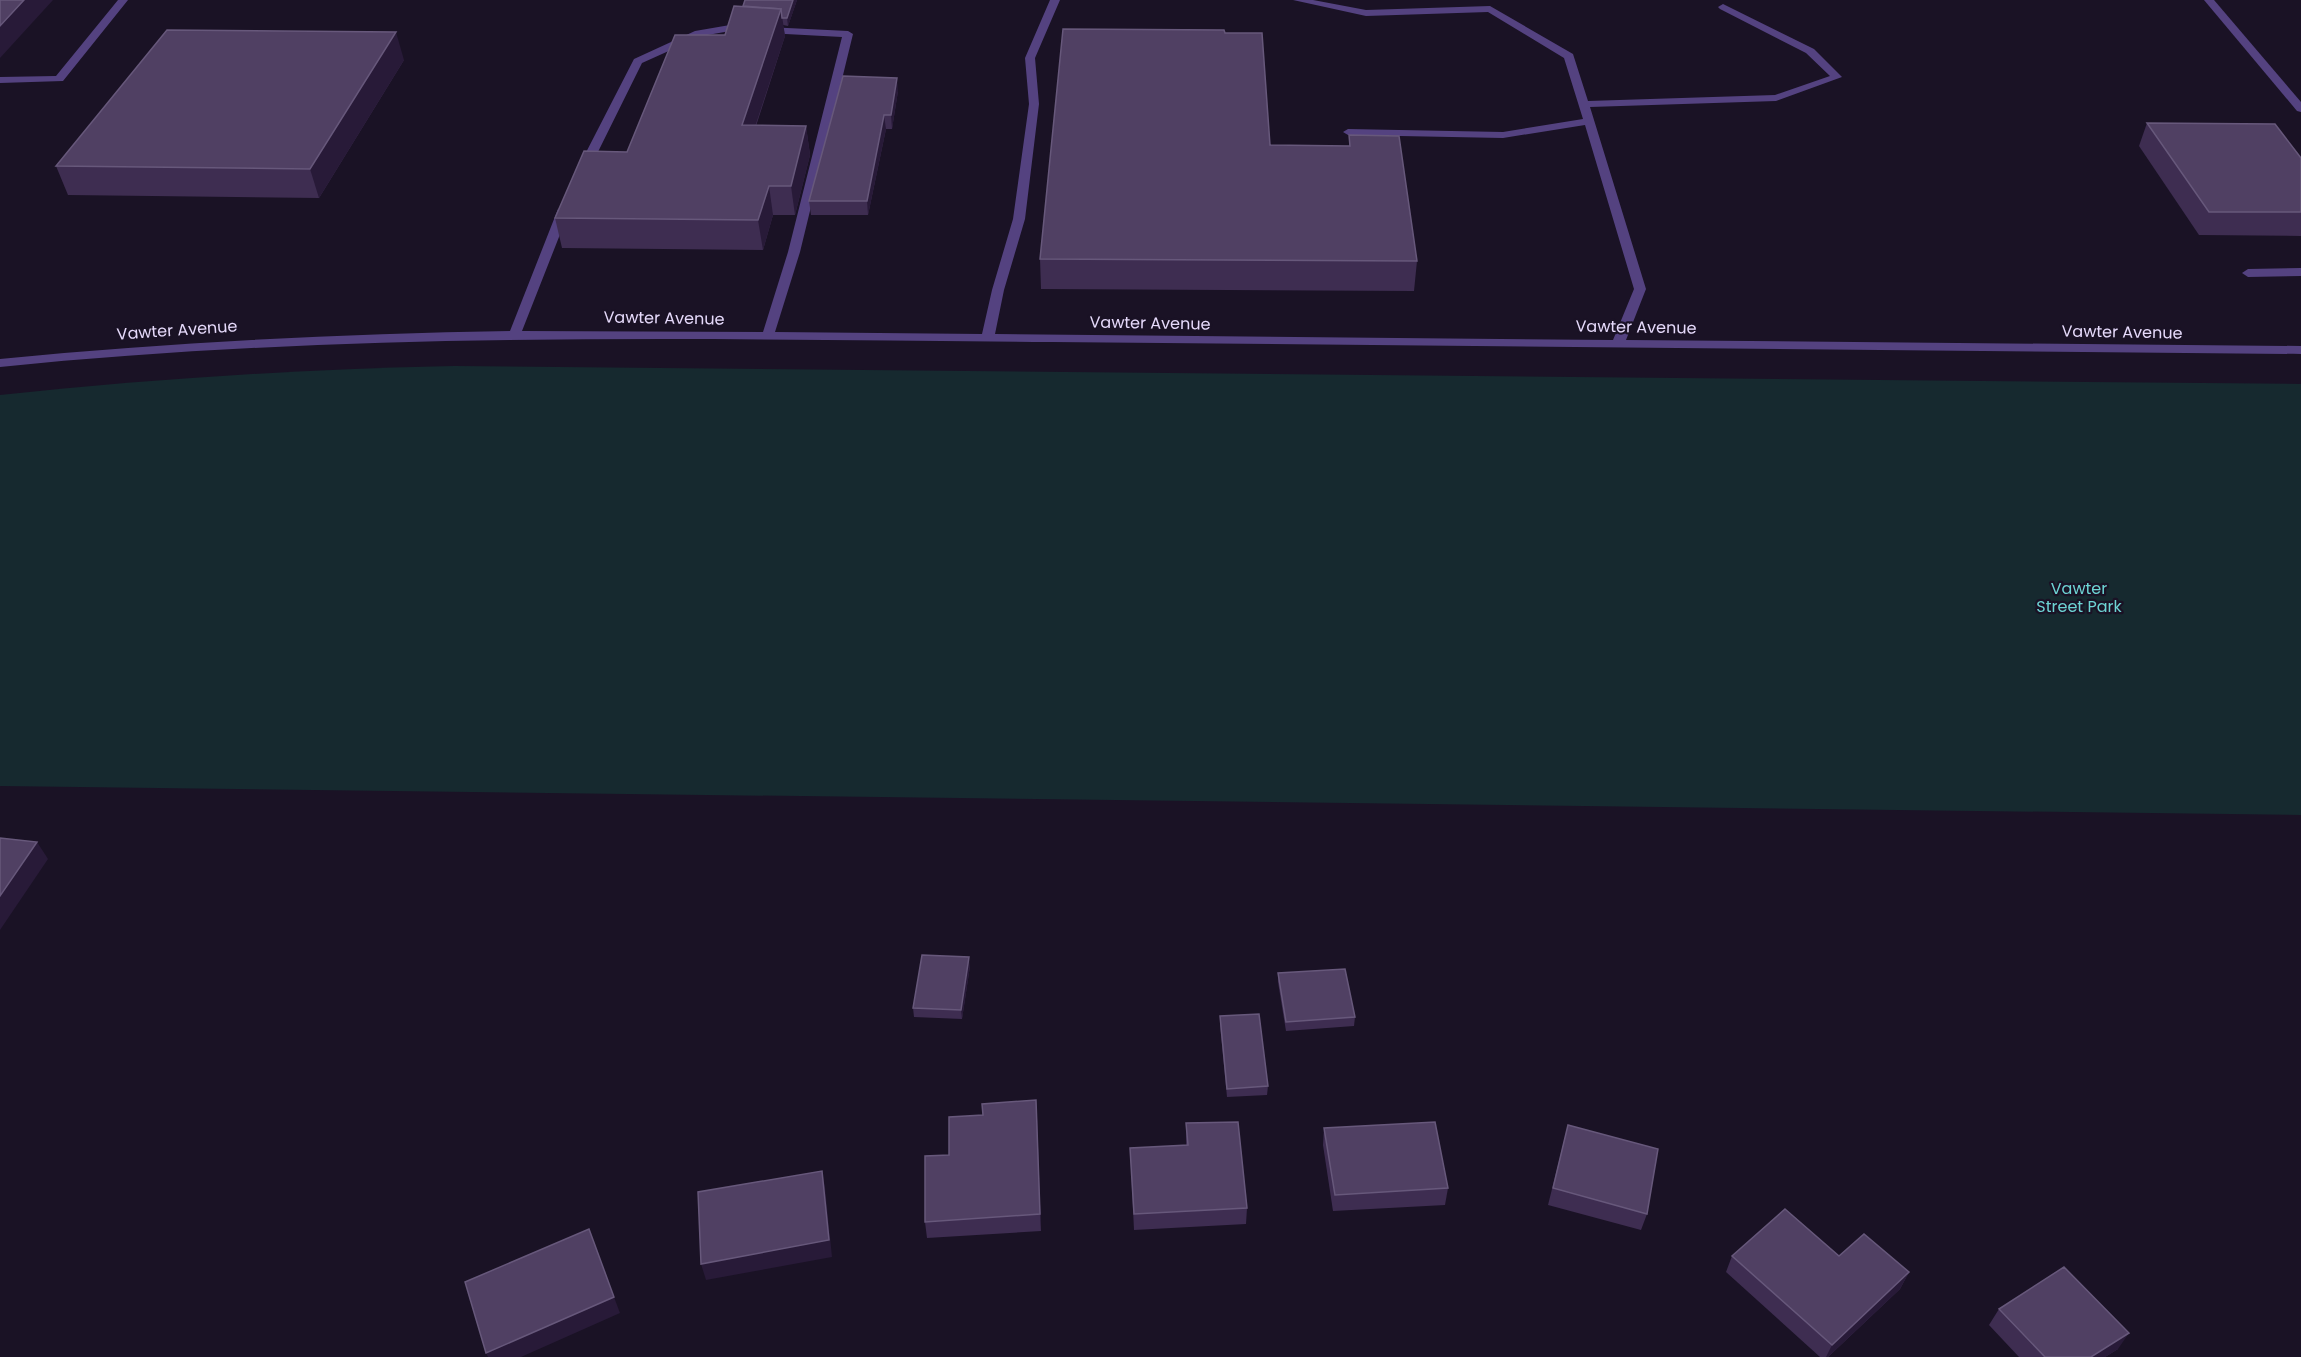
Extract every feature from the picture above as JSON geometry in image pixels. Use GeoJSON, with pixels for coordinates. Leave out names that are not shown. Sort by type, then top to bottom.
{"type":"FeatureCollection","features":[{"type":"Feature","properties":{"kind":"street"},"geometry":{"type":"LineString","coordinates":[[0,80],[59,79],[123,0]]}},
{"type":"Feature","properties":{"kind":"street"},"geometry":{"type":"LineString","coordinates":[[988,338],[998,290],[1019,219],[1034,104],[1030,58],[1055,0]]}},
{"type":"Feature","properties":{"kind":"street"},"geometry":{"type":"LineString","coordinates":[[1298,0],[1366,13],[1490,9],[1569,56],[1640,288],[1618,344]]}},
{"type":"Feature","properties":{"kind":"street"},"geometry":{"type":"LineString","coordinates":[[2209,0],[2301,109]]}},
{"type":"Feature","properties":{"kind":"street"},"geometry":{"type":"LineString","coordinates":[[1584,104],[1776,98],[1837,76],[1810,51],[1723,7]]}},
{"type":"Feature","properties":{"kind":"street"},"geometry":{"type":"LineString","coordinates":[[577,182],[638,61],[699,33],[730,28],[848,34],[794,252],[768,336]]}},
{"type":"Feature","properties":{"kind":"street"},"geometry":{"type":"LineString","coordinates":[[1348,132],[1503,135],[1590,121]]}},
{"type":"Feature","properties":{"kind":"street"},"geometry":{"type":"LineString","coordinates":[[515,334],[566,202]]}},
{"type":"Feature","properties":{"kind":"street"},"geometry":{"type":"LineString","coordinates":[[2248,273],[2301,272]]}},
{"type":"Feature","properties":{"kind":"street","name":"Vawter Avenue"},"geometry":{"type":"LineString","coordinates":[[0,363],[190,345],[311,338],[515,334],[2301,350]]}},
{"type":"Feature","properties":{"kind":"green space","name":"Vawter Street Park"},"geometry":{"type":"Polygon","coordinates":[[[454,366],[2301,384],[2301,815],[0,786],[0,395],[227,376],[454,366]]]}},
{"type":"Feature","properties":{"kind":"building"},"geometry":{"type":"Polygon","coordinates":[[[0,0],[24,0],[0,26],[0,0]]]}},
{"type":"Feature","properties":{"kind":"building"},"geometry":{"type":"Polygon","coordinates":[[[745,0],[793,0],[787,18],[782,18],[781,9],[743,6],[745,0]]]}},
{"type":"Feature","properties":{"kind":"building"},"geometry":{"type":"Polygon","coordinates":[[[734,6],[781,9],[742,125],[806,126],[791,186],[769,186],[758,220],[555,218],[584,151],[627,152],[675,35],[725,35],[734,6]]]}},
{"type":"Feature","properties":{"kind":"building"},"geometry":{"type":"Polygon","coordinates":[[[1063,29],[1224,30],[1225,33],[1262,33],[1270,145],[1350,146],[1349,135],[1399,136],[1417,261],[1040,259],[1063,29]]]}},
{"type":"Feature","properties":{"kind":"building"},"geometry":{"type":"Polygon","coordinates":[[[167,30],[396,32],[310,169],[56,166],[167,30]]]}},
{"type":"Feature","properties":{"kind":"building"},"geometry":{"type":"Polygon","coordinates":[[[843,76],[897,78],[891,115],[884,115],[867,201],[809,201],[843,76]]]}},
{"type":"Feature","properties":{"kind":"building"},"geometry":{"type":"Polygon","coordinates":[[[2147,123],[2275,124],[2301,158],[2301,212],[2209,212],[2147,123]]]}},
{"type":"Feature","properties":{"kind":"building"},"geometry":{"type":"Polygon","coordinates":[[[0,838],[37,842],[0,896],[0,838]]]}},
{"type":"Feature","properties":{"kind":"building"},"geometry":{"type":"Polygon","coordinates":[[[922,955],[969,957],[961,1010],[913,1008],[922,955]]]}},
{"type":"Feature","properties":{"kind":"building"},"geometry":{"type":"Polygon","coordinates":[[[1345,969],[1355,1017],[1286,1022],[1278,973],[1345,969]]]}},
{"type":"Feature","properties":{"kind":"building"},"geometry":{"type":"Polygon","coordinates":[[[1259,1014],[1268,1086],[1227,1089],[1220,1016],[1259,1014]]]}},
{"type":"Feature","properties":{"kind":"building"},"geometry":{"type":"Polygon","coordinates":[[[1036,1100],[1040,1214],[925,1222],[925,1156],[949,1155],[949,1117],[983,1115],[982,1104],[1036,1100]]]}},
{"type":"Feature","properties":{"kind":"building"},"geometry":{"type":"Polygon","coordinates":[[[1238,1122],[1247,1208],[1134,1214],[1130,1148],[1188,1145],[1186,1123],[1238,1122]]]}},
{"type":"Feature","properties":{"kind":"building"},"geometry":{"type":"Polygon","coordinates":[[[1435,1122],[1448,1188],[1335,1195],[1324,1128],[1435,1122]]]}},
{"type":"Feature","properties":{"kind":"building"},"geometry":{"type":"Polygon","coordinates":[[[1568,1125],[1658,1149],[1647,1214],[1553,1188],[1568,1125]]]}},
{"type":"Feature","properties":{"kind":"building"},"geometry":{"type":"Polygon","coordinates":[[[822,1171],[829,1240],[701,1264],[698,1192],[822,1171]]]}},
{"type":"Feature","properties":{"kind":"building"},"geometry":{"type":"Polygon","coordinates":[[[1785,1209],[1839,1256],[1864,1234],[1909,1272],[1832,1345],[1732,1256],[1785,1209]]]}},
{"type":"Feature","properties":{"kind":"building"},"geometry":{"type":"Polygon","coordinates":[[[589,1229],[614,1297],[486,1353],[465,1282],[589,1229]]]}},
{"type":"Feature","properties":{"kind":"building"},"geometry":{"type":"Polygon","coordinates":[[[2064,1267],[2129,1333],[2091,1357],[2045,1357],[1999,1309],[2064,1267]]]}}]}
